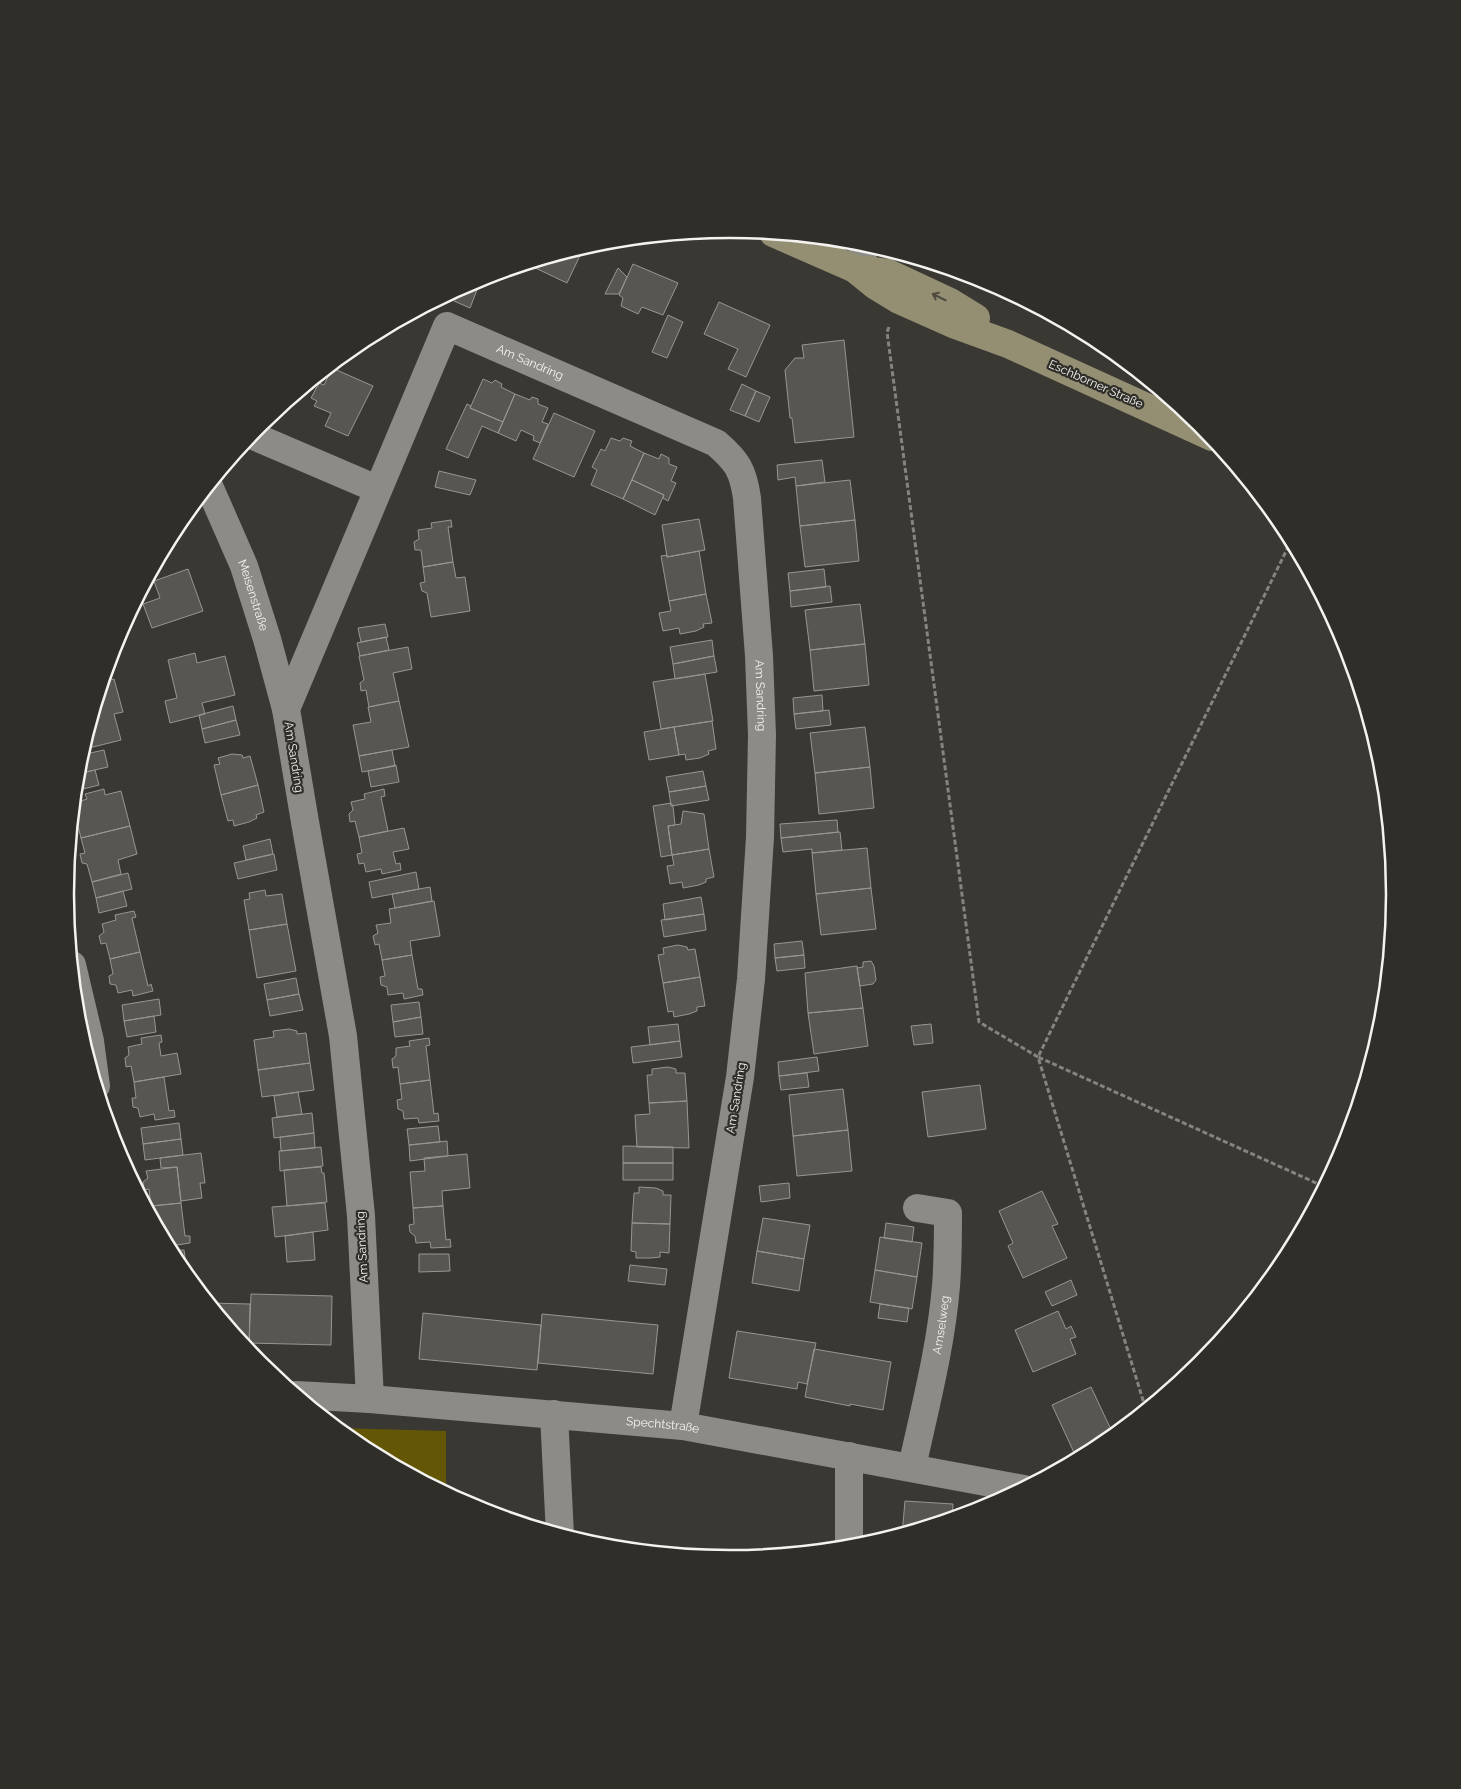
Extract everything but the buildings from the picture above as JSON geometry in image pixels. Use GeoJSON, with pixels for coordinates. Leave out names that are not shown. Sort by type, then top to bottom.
{"type":"FeatureCollection","features":[{"type":"Feature","properties":{"kind":"street","name":"Eschborner Straße"},"geometry":{"type":"LineString","coordinates":[[791,241],[855,269],[876,286],[899,300],[954,324],[1008,344],[1193,429]]}},
{"type":"Feature","properties":{"kind":"street"},"geometry":{"type":"LineString","coordinates":[[855,269],[863,251]]}},
{"type":"Feature","properties":{"kind":"street","name":"Eschborner Straße"},"geometry":{"type":"LineString","coordinates":[[855,269],[888,273],[950,302],[983,322],[1008,344]]}},
{"type":"Feature","properties":{"kind":"street","name":"Am Sandring"},"geometry":{"type":"LineString","coordinates":[[370,1399],[361,1216],[343,1036],[304,822],[286,709],[447,326],[716,443],[733,458],[744,478],[758,636],[762,735],[760,837],[752,970],[740,1077],[682,1426]]}},
{"type":"Feature","properties":{"kind":"street"},"geometry":{"type":"LineString","coordinates":[[258,438],[377,489]]}},
{"type":"Feature","properties":{"kind":"street","name":"Meisenstraße"},"geometry":{"type":"LineString","coordinates":[[212,492],[244,566],[286,709]]}},
{"type":"Feature","properties":{"kind":"street","name":"Amselweg"},"geometry":{"type":"LineString","coordinates":[[912,1467],[934,1362],[946,1287],[948,1248],[948,1212],[917,1208]]}},
{"type":"Feature","properties":{"kind":"street","name":"Spechtstraße"},"geometry":{"type":"LineString","coordinates":[[306,1396],[370,1399],[682,1426],[1014,1487]]}},
{"type":"Feature","properties":{"kind":"street"},"geometry":{"type":"LineString","coordinates":[[554,1414],[560,1529]]}},
{"type":"Feature","properties":{"kind":"street"},"geometry":{"type":"LineString","coordinates":[[849,1456],[849,1541]]}},
{"type":"Feature","properties":{"kind":"path"},"geometry":{"type":"LineString","coordinates":[[899,300],[887,332],[979,1022],[1038,1057],[1320,1185]]}},
{"type":"Feature","properties":{"kind":"path"},"geometry":{"type":"LineString","coordinates":[[1144,1404],[1038,1057],[1288,548]]}},
{"type":"Feature","properties":{"kind":"shaded area"},"geometry":{"type":"Polygon","coordinates":[[[348,1428],[446,1431],[446,1487],[402,1463],[348,1428]]]}}]}
